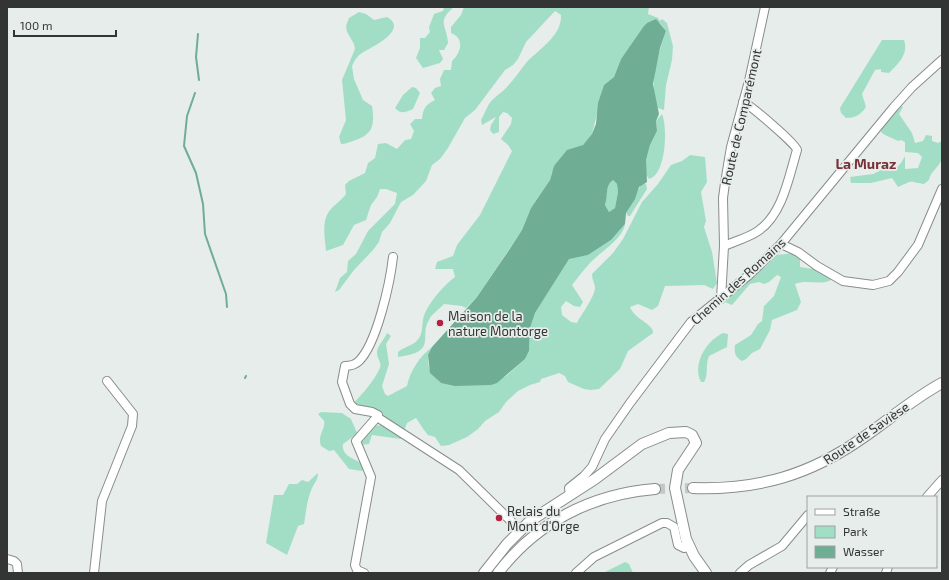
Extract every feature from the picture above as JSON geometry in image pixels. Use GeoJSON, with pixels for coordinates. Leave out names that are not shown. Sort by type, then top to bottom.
{"type":"FeatureCollection","features":[{"type":"Feature","properties":{"kind":"street","name":"Route de Comparémont"},"geometry":{"type":"LineString","coordinates":[[721,299],[724,246],[724,190],[731,147],[765,7]]}},
{"type":"Feature","properties":{"kind":"street","name":"Chemin des Romains"},"geometry":{"type":"LineString","coordinates":[[570,494],[569,488],[584,476],[592,467],[605,439],[630,402],[679,337],[699,314],[721,299],[781,244],[903,97],[942,60]]}},
{"type":"Feature","properties":{"kind":"street"},"geometry":{"type":"LineString","coordinates":[[724,246],[758,231],[768,220],[787,187],[797,150],[795,145],[785,135],[766,122],[749,105],[743,102]]}},
{"type":"Feature","properties":{"kind":"street"},"geometry":{"type":"LineString","coordinates":[[781,244],[798,252],[817,266],[843,281],[873,285],[889,281],[898,272],[918,245],[942,189]]}},
{"type":"Feature","properties":{"kind":"street"},"geometry":{"type":"LineString","coordinates":[[393,257],[390,284],[374,335],[360,361],[352,366],[345,366],[342,382],[352,406],[358,410],[372,412],[459,470],[520,530]]}},
{"type":"Feature","properties":{"kind":"street"},"geometry":{"type":"LineString","coordinates":[[94,573],[102,501],[132,426],[133,414],[107,381]]}},
{"type":"Feature","properties":{"kind":"street","name":"Route de Savièse"},"geometry":{"type":"LineString","coordinates":[[693,488],[760,485],[806,471],[849,447],[918,398],[942,383]]}},
{"type":"Feature","properties":{"kind":"street"},"geometry":{"type":"LineString","coordinates":[[364,573],[357,570],[355,565],[371,477],[356,441],[377,416]]}},
{"type":"Feature","properties":{"kind":"street"},"geometry":{"type":"LineString","coordinates":[[484,573],[520,530],[542,512],[647,441],[669,434],[689,433],[694,438],[696,443],[678,470],[675,488],[689,546],[706,573]]}},
{"type":"Feature","properties":{"kind":"street"},"geometry":{"type":"LineString","coordinates":[[928,496],[942,480]]}},
{"type":"Feature","properties":{"kind":"street"},"geometry":{"type":"LineString","coordinates":[[498,573],[529,540],[545,527],[570,511],[610,496],[655,489]]}},
{"type":"Feature","properties":{"kind":"street"},"geometry":{"type":"LineString","coordinates":[[740,573],[749,569],[782,546],[807,516]]}},
{"type":"Feature","properties":{"kind":"street"},"geometry":{"type":"LineString","coordinates":[[576,573],[594,557],[662,523],[667,523],[674,527],[678,545],[684,548],[689,546]]}},
{"type":"Feature","properties":{"kind":"street"},"geometry":{"type":"LineString","coordinates":[[7,559],[14,561],[18,569]]}},
{"type":"Feature","properties":{"kind":"green space"},"geometry":{"type":"Polygon","coordinates":[[[444,7],[454,7],[445,16],[444,20],[448,43],[444,50],[439,50],[443,59],[440,63],[423,68],[416,58],[420,48],[420,38],[425,38],[430,32],[429,27],[434,14],[443,11],[444,7]]]}},
{"type":"Feature","properties":{"kind":"green space"},"geometry":{"type":"Polygon","coordinates":[[[464,7],[649,7],[648,14],[658,18],[660,21],[662,19],[667,23],[673,46],[672,60],[666,85],[664,110],[658,108],[655,98],[654,79],[657,59],[666,31],[660,23],[647,23],[621,59],[614,77],[604,85],[592,134],[586,142],[552,172],[550,180],[531,208],[522,230],[477,297],[466,308],[462,306],[444,304],[432,315],[427,323],[425,341],[422,349],[415,353],[398,357],[398,352],[417,341],[421,335],[424,316],[428,308],[438,293],[455,277],[453,269],[435,269],[437,262],[453,256],[457,245],[480,215],[512,151],[501,139],[511,124],[512,118],[507,113],[503,112],[499,117],[499,132],[493,134],[490,130],[496,117],[482,125],[481,120],[491,102],[508,86],[526,63],[554,36],[560,23],[561,15],[555,11],[526,42],[518,59],[513,65],[505,70],[475,110],[465,118],[448,148],[440,159],[432,165],[426,181],[413,195],[401,202],[390,223],[382,232],[379,242],[354,270],[339,290],[335,292],[340,278],[347,272],[348,261],[356,254],[368,231],[395,204],[397,193],[386,189],[380,189],[377,197],[371,205],[366,220],[354,225],[343,245],[326,251],[324,230],[327,214],[346,194],[345,185],[349,181],[365,173],[368,163],[375,158],[378,144],[386,143],[397,149],[405,140],[411,139],[414,131],[410,124],[415,119],[422,119],[425,108],[435,100],[431,93],[435,88],[441,86],[440,79],[444,70],[451,70],[452,61],[458,54],[460,42],[455,35],[451,33],[451,27],[461,15],[464,7]]]}},
{"type":"Feature","properties":{"kind":"green space"},"geometry":{"type":"Polygon","coordinates":[[[359,12],[366,14],[374,20],[387,17],[393,22],[394,27],[386,38],[360,54],[352,66],[354,79],[363,100],[372,106],[373,124],[365,136],[360,139],[341,144],[339,137],[346,120],[342,80],[355,49],[354,44],[347,32],[346,26],[349,18],[359,12]]]}},
{"type":"Feature","properties":{"kind":"green space"},"geometry":{"type":"Polygon","coordinates":[[[882,40],[904,40],[904,54],[889,73],[881,72],[881,69],[875,70],[862,94],[866,107],[857,116],[846,118],[841,113],[840,108],[882,40]]]}},
{"type":"Feature","properties":{"kind":"green space"},"geometry":{"type":"Polygon","coordinates":[[[412,87],[416,88],[420,93],[413,109],[406,112],[399,112],[395,108],[403,95],[412,87]]]}},
{"type":"Feature","properties":{"kind":"green space"},"geometry":{"type":"Polygon","coordinates":[[[901,106],[903,107],[899,114],[912,133],[915,143],[923,141],[926,135],[932,136],[932,141],[938,143],[942,141],[942,159],[929,180],[924,184],[910,182],[898,187],[892,178],[871,183],[851,183],[850,177],[873,174],[887,167],[896,168],[905,156],[905,169],[918,168],[922,157],[918,153],[905,152],[905,142],[901,140],[898,141],[881,132],[882,127],[901,106]]]}},
{"type":"Feature","properties":{"kind":"green space"},"geometry":{"type":"Polygon","coordinates":[[[662,114],[665,140],[662,160],[655,176],[649,179],[645,173],[646,160],[650,145],[657,131],[656,121],[662,114]]]}},
{"type":"Feature","properties":{"kind":"green space"},"geometry":{"type":"Polygon","coordinates":[[[690,155],[705,157],[707,182],[701,192],[706,221],[704,227],[712,252],[717,283],[713,289],[704,285],[665,286],[658,306],[652,310],[638,304],[630,307],[635,315],[650,327],[653,333],[628,351],[620,369],[599,389],[584,389],[568,382],[565,376],[559,373],[541,379],[540,382],[518,391],[506,402],[499,412],[485,421],[478,429],[467,437],[449,445],[441,446],[435,437],[428,435],[416,418],[407,423],[401,439],[372,435],[369,444],[361,445],[354,436],[343,444],[343,448],[347,455],[366,466],[362,471],[349,469],[334,450],[329,451],[321,446],[320,438],[324,420],[318,414],[321,412],[342,413],[351,419],[358,435],[373,426],[384,426],[387,424],[353,404],[378,373],[380,364],[377,351],[387,333],[391,336],[386,344],[389,364],[382,386],[385,394],[388,396],[407,386],[410,375],[416,364],[432,347],[428,358],[429,367],[433,375],[441,383],[484,385],[506,376],[525,359],[529,351],[530,328],[535,313],[569,258],[588,255],[611,240],[625,224],[620,235],[585,268],[572,285],[583,302],[580,307],[574,306],[566,301],[561,307],[562,315],[571,322],[577,323],[595,291],[592,274],[613,253],[623,239],[642,202],[658,184],[671,165],[682,161],[690,155]]]}},
{"type":"Feature","properties":{"kind":"green space"},"geometry":{"type":"Polygon","coordinates":[[[613,180],[617,184],[618,192],[615,208],[609,212],[605,205],[608,187],[613,180]]]}},
{"type":"Feature","properties":{"kind":"green space"},"geometry":{"type":"Polygon","coordinates":[[[642,183],[646,184],[647,189],[630,216],[628,216],[626,213],[642,183]]]}},
{"type":"Feature","properties":{"kind":"green space"},"geometry":{"type":"Polygon","coordinates":[[[796,253],[800,256],[800,267],[826,271],[831,280],[827,282],[804,282],[795,284],[801,302],[797,310],[772,320],[770,330],[760,349],[742,361],[736,354],[735,345],[751,335],[758,324],[762,321],[764,306],[774,296],[781,277],[777,275],[769,282],[764,284],[759,282],[750,284],[732,305],[725,302],[728,296],[738,286],[767,265],[776,255],[796,253]]]}},
{"type":"Feature","properties":{"kind":"green space"},"geometry":{"type":"Polygon","coordinates":[[[723,333],[728,334],[727,347],[709,356],[707,373],[704,382],[701,382],[698,368],[702,354],[711,342],[723,333]]]}},
{"type":"Feature","properties":{"kind":"green space"},"geometry":{"type":"Polygon","coordinates":[[[318,473],[309,497],[304,524],[298,526],[287,555],[266,543],[274,495],[283,495],[289,484],[297,484],[302,480],[308,482],[318,473]]]}},
{"type":"Feature","properties":{"kind":"green space"},"geometry":{"type":"Polygon","coordinates":[[[625,562],[629,564],[633,573],[603,573],[625,562]]]}},
{"type":"Feature","properties":{"kind":"water"},"geometry":{"type":"Polygon","coordinates":[[[656,19],[666,31],[660,48],[653,84],[659,114],[656,121],[657,131],[650,145],[646,160],[647,182],[639,187],[635,199],[626,213],[625,224],[611,240],[588,255],[569,259],[535,313],[530,328],[529,351],[525,359],[497,383],[491,385],[455,386],[441,383],[430,373],[428,355],[432,347],[477,297],[507,253],[522,230],[531,208],[550,180],[554,166],[567,150],[583,145],[592,134],[596,124],[598,103],[604,85],[614,77],[621,59],[647,23],[656,19]],[[613,180],[610,182],[608,188],[605,205],[609,212],[615,208],[618,192],[617,184],[613,180]]]}},
{"type":"Feature","properties":{"kind":"waterway"},"geometry":{"type":"LineString","coordinates":[[198,34],[196,57],[199,80]]}},
{"type":"Feature","properties":{"kind":"waterway"},"geometry":{"type":"LineString","coordinates":[[195,93],[187,116],[184,146],[196,173],[203,204],[205,234],[226,294],[227,307]]}},
{"type":"Feature","properties":{"kind":"tunnel"},"geometry":{"type":"LineString","coordinates":[[655,489],[693,488]]}},
{"type":"Feature","properties":{"kind":"place","name":"Maison de la nature Montorge"},"geometry":{"type":"Point","coordinates":[440,323]}},
{"type":"Feature","properties":{"kind":"place","name":"Relais du Mont d'Orge"},"geometry":{"type":"Point","coordinates":[499,518]}},
{"type":"Feature","properties":{"kind":"district","name":"La Muraz"},"geometry":{"type":"Point","coordinates":[866,164]}}]}
